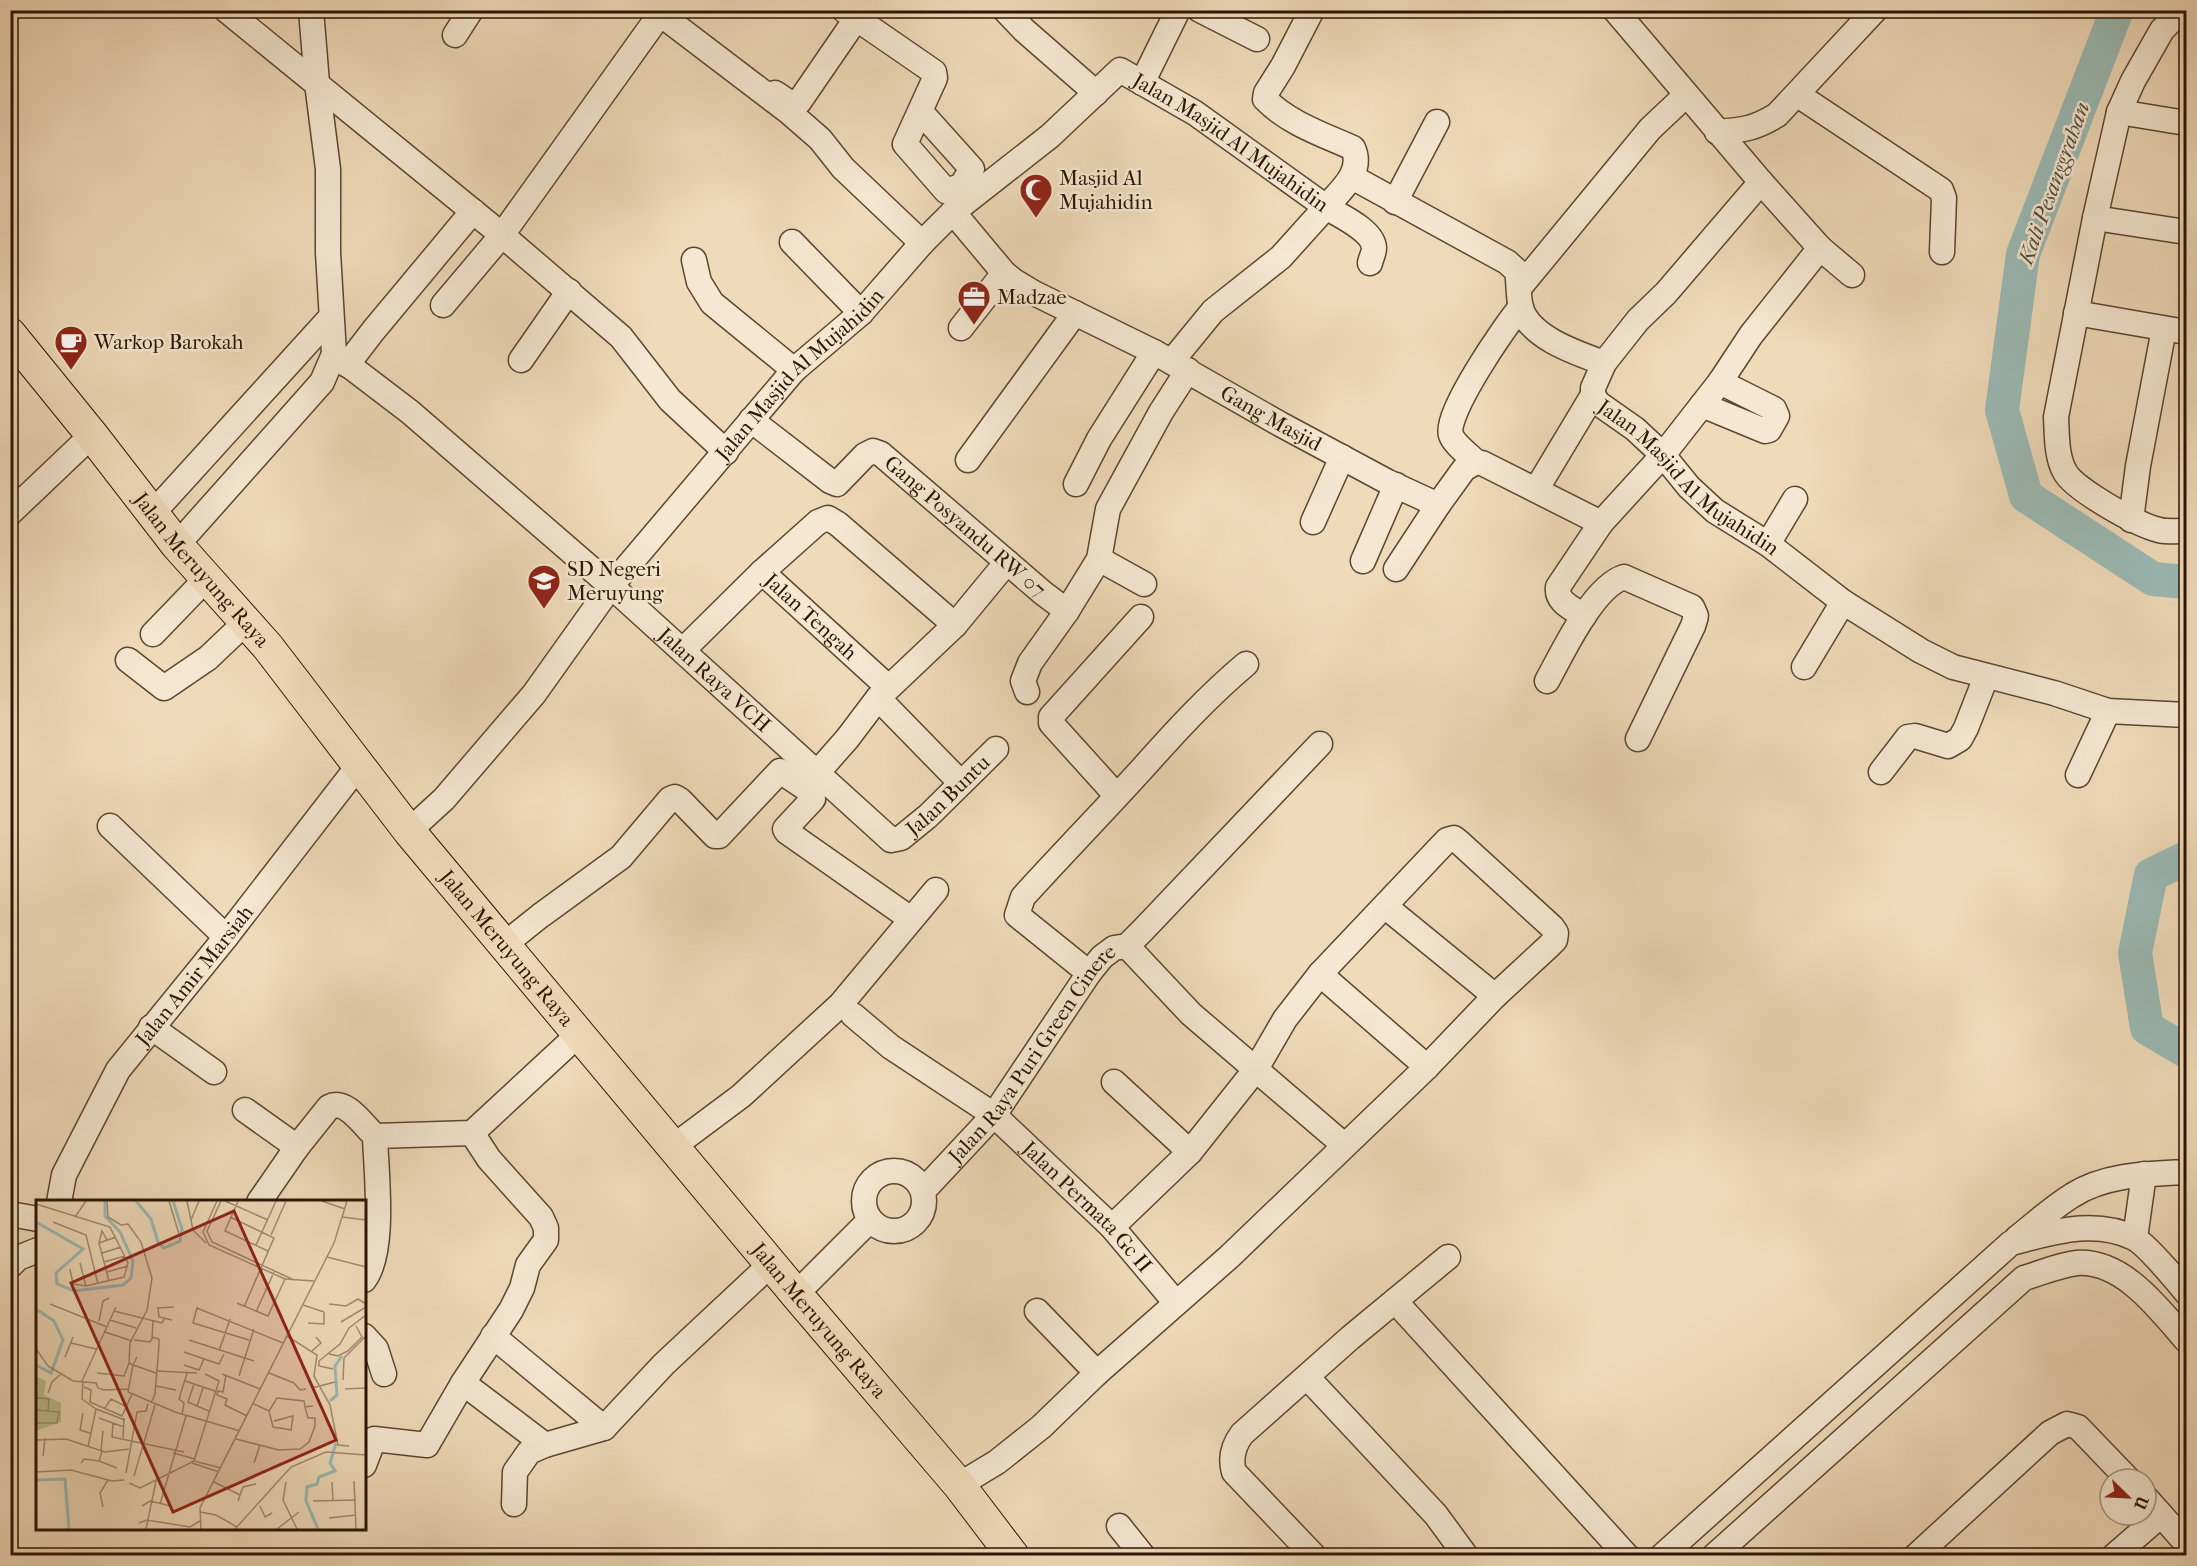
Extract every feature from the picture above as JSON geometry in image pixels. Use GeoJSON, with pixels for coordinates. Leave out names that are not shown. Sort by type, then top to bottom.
{"type":"FeatureCollection","features":[{"type":"Feature","properties":{"kind":"main road","name":"Jalan Meruyung Raya"},"geometry":{"type":"LineString","coordinates":[[10,334],[177,545],[268,647],[409,831],[796,1294],[960,1485],[1005,1553]]}},
{"type":"Feature","properties":{"kind":"street"},"geometry":{"type":"LineString","coordinates":[[226,10],[569,291],[621,337],[670,400],[726,452]]}},
{"type":"Feature","properties":{"kind":"street"},"geometry":{"type":"LineString","coordinates":[[311,10],[317,84],[328,169],[331,317],[341,359]]}},
{"type":"Feature","properties":{"kind":"street"},"geometry":{"type":"LineString","coordinates":[[455,35],[471,10]]}},
{"type":"Feature","properties":{"kind":"street"},"geometry":{"type":"LineString","coordinates":[[1005,10],[1024,30],[1096,93]]}},
{"type":"Feature","properties":{"kind":"street"},"geometry":{"type":"LineString","coordinates":[[1142,83],[1178,10]]}},
{"type":"Feature","properties":{"kind":"street"},"geometry":{"type":"LineString","coordinates":[[1200,10],[1257,39]]}},
{"type":"Feature","properties":{"kind":"street"},"geometry":{"type":"LineString","coordinates":[[1312,10],[1266,93],[1265,99],[1272,106],[1303,125],[1353,148],[1357,157],[1352,177]]}},
{"type":"Feature","properties":{"kind":"street"},"geometry":{"type":"LineString","coordinates":[[1615,10],[1717,132],[1820,248],[1852,275]]}},
{"type":"Feature","properties":{"kind":"street"},"geometry":{"type":"LineString","coordinates":[[1717,132],[1746,130],[1777,116],[1875,10]]}},
{"type":"Feature","properties":{"kind":"street"},"geometry":{"type":"LineString","coordinates":[[661,11],[793,105],[799,102],[850,15],[934,72],[935,78],[920,111]]}},
{"type":"Feature","properties":{"kind":"street"},"geometry":{"type":"LineString","coordinates":[[443,305],[502,235],[661,11]]}},
{"type":"Feature","properties":{"kind":"street"},"geometry":{"type":"LineString","coordinates":[[661,11],[820,139],[843,168],[922,243]]}},
{"type":"Feature","properties":{"kind":"street"},"geometry":{"type":"LineString","coordinates":[[2187,15],[2173,18],[2162,30],[2133,81],[2119,112],[2095,218],[2056,417],[2058,448],[2065,472],[2077,485],[2131,520],[2159,531],[2187,531]]}},
{"type":"Feature","properties":{"kind":"street","name":"Jalan Masjid Al Mujahidin"},"geometry":{"type":"LineString","coordinates":[[409,831],[444,799],[534,694],[611,586],[794,369],[861,313],[922,243],[953,212],[1050,136],[1096,93],[1111,65],[1195,113],[1326,207],[1352,177],[1507,262],[1517,271],[1521,297],[1530,324],[1542,336],[1604,363],[1593,388],[1593,395],[1598,403],[1635,429],[1664,455],[1689,487],[1715,511],[1768,544],[1844,602],[1929,656],[1953,668],[2054,693],[2108,711],[2187,714]]}},
{"type":"Feature","properties":{"kind":"street"},"geometry":{"type":"LineString","coordinates":[[1601,523],[1476,462],[1451,436],[1449,425],[1521,297],[1650,129],[1686,95]]}},
{"type":"Feature","properties":{"kind":"street"},"geometry":{"type":"LineString","coordinates":[[1798,95],[1941,190],[1944,198],[1942,252]]}},
{"type":"Feature","properties":{"kind":"street"},"geometry":{"type":"LineString","coordinates":[[2119,112],[2187,123]]}},
{"type":"Feature","properties":{"kind":"street"},"geometry":{"type":"LineString","coordinates":[[1395,202],[1437,122]]}},
{"type":"Feature","properties":{"kind":"street"},"geometry":{"type":"LineString","coordinates":[[1604,363],[1638,320],[1666,293],[1761,182]]}},
{"type":"Feature","properties":{"kind":"street"},"geometry":{"type":"LineString","coordinates":[[1076,484],[1099,439],[1171,361],[1213,311],[1281,257],[1326,207],[1366,232],[1372,240],[1374,250],[1370,263]]}},
{"type":"Feature","properties":{"kind":"street"},"geometry":{"type":"LineString","coordinates":[[177,545],[341,359],[373,331],[473,211]]}},
{"type":"Feature","properties":{"kind":"street","name":"Gang Masjid"},"geometry":{"type":"LineString","coordinates":[[953,212],[1004,273],[1014,281],[1171,361],[1280,424],[1396,486],[1438,505]]}},
{"type":"Feature","properties":{"kind":"street"},"geometry":{"type":"LineString","coordinates":[[2095,218],[2187,232]]}},
{"type":"Feature","properties":{"kind":"street"},"geometry":{"type":"LineString","coordinates":[[792,242],[861,313]]}},
{"type":"Feature","properties":{"kind":"street"},"geometry":{"type":"LineString","coordinates":[[1584,616],[1559,599],[1558,587],[1601,523],[1664,455],[1720,382],[1751,336],[1820,248]]}},
{"type":"Feature","properties":{"kind":"street"},"geometry":{"type":"LineString","coordinates":[[694,260],[699,282],[712,303],[794,369]]}},
{"type":"Feature","properties":{"kind":"street"},"geometry":{"type":"LineString","coordinates":[[962,328],[1004,273]]}},
{"type":"Feature","properties":{"kind":"street"},"geometry":{"type":"LineString","coordinates":[[521,360],[569,291]]}},
{"type":"Feature","properties":{"kind":"street"},"geometry":{"type":"LineString","coordinates":[[2076,313],[2175,330],[2138,466],[2131,520]]}},
{"type":"Feature","properties":{"kind":"street"},"geometry":{"type":"LineString","coordinates":[[968,460],[1075,314]]}},
{"type":"Feature","properties":{"kind":"street"},"geometry":{"type":"LineString","coordinates":[[152,514],[331,317]]}},
{"type":"Feature","properties":{"kind":"street","name":"Jalan Raya VCH"},"geometry":{"type":"LineString","coordinates":[[341,359],[411,412],[611,586],[817,772]]}},
{"type":"Feature","properties":{"kind":"street"},"geometry":{"type":"LineString","coordinates":[[1027,692],[1023,681],[1030,663],[1067,611],[1099,559],[1108,509],[1161,412],[1171,361]]}},
{"type":"Feature","properties":{"kind":"street"},"geometry":{"type":"LineString","coordinates":[[1702,405],[1765,431],[1769,430],[1777,416],[1774,410],[1720,382]]}},
{"type":"Feature","properties":{"kind":"street"},"geometry":{"type":"LineString","coordinates":[[1536,490],[1593,395]]}},
{"type":"Feature","properties":{"kind":"street","name":"Gang Posyandu RW 07"},"geometry":{"type":"LineString","coordinates":[[752,420],[830,481],[837,484],[865,455],[873,451],[880,454],[1067,611]]}},
{"type":"Feature","properties":{"kind":"street"},"geometry":{"type":"LineString","coordinates":[[10,513],[92,435]]}},
{"type":"Feature","properties":{"kind":"street"},"geometry":{"type":"LineString","coordinates":[[1313,522],[1342,457]]}},
{"type":"Feature","properties":{"kind":"street"},"geometry":{"type":"LineString","coordinates":[[1396,569],[1464,469],[1476,462]]}},
{"type":"Feature","properties":{"kind":"street"},"geometry":{"type":"LineString","coordinates":[[1363,561],[1396,486]]}},
{"type":"Feature","properties":{"kind":"street"},"geometry":{"type":"LineString","coordinates":[[1768,544],[1795,499]]}},
{"type":"Feature","properties":{"kind":"street"},"geometry":{"type":"LineString","coordinates":[[762,572],[818,522],[828,518],[838,524],[955,625]]}},
{"type":"Feature","properties":{"kind":"street"},"geometry":{"type":"LineString","coordinates":[[1099,559],[1144,584]]}},
{"type":"Feature","properties":{"kind":"street"},"geometry":{"type":"LineString","coordinates":[[817,772],[847,739],[883,692],[955,625],[1007,562]]}},
{"type":"Feature","properties":{"kind":"street","name":"Jalan Tengah"},"geometry":{"type":"LineString","coordinates":[[683,650],[762,572],[883,692],[960,783]]}},
{"type":"Feature","properties":{"kind":"street"},"geometry":{"type":"LineString","coordinates":[[1547,681],[1584,616],[1612,581],[1624,577],[1692,608],[1696,616],[1694,626],[1638,739]]}},
{"type":"Feature","properties":{"kind":"street"},"geometry":{"type":"LineString","coordinates":[[153,634],[207,578]]}},
{"type":"Feature","properties":{"kind":"street"},"geometry":{"type":"LineString","coordinates":[[1804,667],[1844,602]]}},
{"type":"Feature","properties":{"kind":"street"},"geometry":{"type":"LineString","coordinates":[[1116,795],[1051,723],[1051,717],[1141,617]]}},
{"type":"Feature","properties":{"kind":"street"},"geometry":{"type":"LineString","coordinates":[[128,660],[164,688],[208,658],[246,622]]}},
{"type":"Feature","properties":{"kind":"street"},"geometry":{"type":"LineString","coordinates":[[1089,973],[1017,915],[1018,906],[1023,897],[1207,698],[1246,664]]}},
{"type":"Feature","properties":{"kind":"street"},"geometry":{"type":"LineString","coordinates":[[1881,772],[1908,737],[1916,736],[1948,747],[1960,739],[1986,677]]}},
{"type":"Feature","properties":{"kind":"street"},"geometry":{"type":"LineString","coordinates":[[2078,775],[2108,711]]}},
{"type":"Feature","properties":{"kind":"street","name":"Jalan Raya Puri Green Cinere"},"geometry":{"type":"LineString","coordinates":[[923,1191],[994,1115],[1089,973],[1114,948],[1127,946],[1320,744]]}},
{"type":"Feature","properties":{"kind":"street","name":"Jalan Buntu"},"geometry":{"type":"LineString","coordinates":[[817,772],[891,840],[896,840],[927,816],[996,749]]}},
{"type":"Feature","properties":{"kind":"street","name":"Jalan Amir Marsiah"},"geometry":{"type":"LineString","coordinates":[[59,1200],[64,1175],[118,1070],[226,938],[359,765]]}},
{"type":"Feature","properties":{"kind":"street"},"geometry":{"type":"LineString","coordinates":[[505,944],[621,858],[670,799],[675,797],[680,800],[715,836],[719,836],[780,771],[813,795],[813,799],[785,830],[911,919]]}},
{"type":"Feature","properties":{"kind":"street"},"geometry":{"type":"LineString","coordinates":[[110,826],[226,938]]}},
{"type":"Feature","properties":{"kind":"street"},"geometry":{"type":"LineString","coordinates":[[960,1485],[997,1462],[1041,1427],[1278,1211],[1427,1067],[1495,996],[1555,940],[1556,933],[1552,927],[1459,842],[1454,838],[1447,840],[1386,907],[1320,974],[1285,1019],[1256,1069],[1190,1152],[1112,1227]]}},
{"type":"Feature","properties":{"kind":"street"},"geometry":{"type":"LineString","coordinates":[[674,1146],[741,1096],[841,1004],[936,890]]}},
{"type":"Feature","properties":{"kind":"street"},"geometry":{"type":"LineString","coordinates":[[1386,907],[1495,996]]}},
{"type":"Feature","properties":{"kind":"street"},"geometry":{"type":"LineString","coordinates":[[1127,946],[1191,1014],[1344,1145]]}},
{"type":"Feature","properties":{"kind":"street"},"geometry":{"type":"LineString","coordinates":[[1320,974],[1427,1067]]}},
{"type":"Feature","properties":{"kind":"street","name":"Jalan Permata Gc II"},"geometry":{"type":"LineString","coordinates":[[853,1014],[891,1047],[994,1115],[1112,1227],[1176,1304]]}},
{"type":"Feature","properties":{"kind":"street"},"geometry":{"type":"LineString","coordinates":[[151,1027],[214,1072]]}},
{"type":"Feature","properties":{"kind":"street"},"geometry":{"type":"LineString","coordinates":[[375,1136],[472,1133],[579,1034]]}},
{"type":"Feature","properties":{"kind":"street"},"geometry":{"type":"LineString","coordinates":[[1113,1082],[1190,1152]]}},
{"type":"Feature","properties":{"kind":"street"},"geometry":{"type":"LineString","coordinates":[[260,1200],[297,1147],[329,1107],[334,1104],[344,1106],[375,1136],[378,1230],[375,1256],[366,1278]]}},
{"type":"Feature","properties":{"kind":"street"},"geometry":{"type":"LineString","coordinates":[[244,1110],[297,1147]]}},
{"type":"Feature","properties":{"kind":"street"},"geometry":{"type":"LineString","coordinates":[[366,1456],[370,1437],[427,1445],[463,1383],[515,1303],[528,1265],[546,1240],[546,1228],[541,1217],[489,1159],[472,1133]]}},
{"type":"Feature","properties":{"kind":"street"},"geometry":{"type":"LineString","coordinates":[[897,1170],[908,1173],[917,1181],[923,1191],[925,1203],[921,1215],[914,1224],[903,1230],[891,1231],[885,1230],[870,1220],[865,1210],[864,1198],[867,1186],[875,1178],[885,1172],[897,1170]]}},
{"type":"Feature","properties":{"kind":"street"},"geometry":{"type":"LineString","coordinates":[[1662,1556],[2011,1243],[2072,1195],[2104,1181],[2144,1174],[2187,1172]]}},
{"type":"Feature","properties":{"kind":"street"},"geometry":{"type":"LineString","coordinates":[[2135,1239],[2144,1174]]}},
{"type":"Feature","properties":{"kind":"street"},"geometry":{"type":"LineString","coordinates":[[10,1214],[36,1219]]}},
{"type":"Feature","properties":{"kind":"street"},"geometry":{"type":"LineString","coordinates":[[796,1294],[870,1220]]}},
{"type":"Feature","properties":{"kind":"street"},"geometry":{"type":"LineString","coordinates":[[2011,1243],[2061,1230],[2095,1227],[2135,1239],[2187,1292]]}},
{"type":"Feature","properties":{"kind":"street"},"geometry":{"type":"LineString","coordinates":[[2092,1264],[2095,1227]]}},
{"type":"Feature","properties":{"kind":"street"},"geometry":{"type":"LineString","coordinates":[[10,1266],[18,1258],[36,1251]]}},
{"type":"Feature","properties":{"kind":"street"},"geometry":{"type":"LineString","coordinates":[[1314,1556],[1234,1472],[1231,1462],[1236,1442],[1242,1434],[1350,1338],[1448,1257]]}},
{"type":"Feature","properties":{"kind":"street"},"geometry":{"type":"LineString","coordinates":[[514,1504],[515,1472],[529,1452],[604,1428],[664,1364],[771,1264]]}},
{"type":"Feature","properties":{"kind":"street"},"geometry":{"type":"LineString","coordinates":[[1714,1556],[2024,1278],[2063,1265],[2092,1264],[2128,1278],[2187,1340]]}},
{"type":"Feature","properties":{"kind":"street"},"geometry":{"type":"LineString","coordinates":[[1395,1301],[1627,1556]]}},
{"type":"Feature","properties":{"kind":"street"},"geometry":{"type":"LineString","coordinates":[[1037,1311],[1097,1374]]}},
{"type":"Feature","properties":{"kind":"street"},"geometry":{"type":"LineString","coordinates":[[493,1336],[604,1428]]}},
{"type":"Feature","properties":{"kind":"street"},"geometry":{"type":"LineString","coordinates":[[366,1338],[376,1349],[384,1374]]}},
{"type":"Feature","properties":{"kind":"street"},"geometry":{"type":"LineString","coordinates":[[1307,1377],[1436,1515],[1466,1556]]}},
{"type":"Feature","properties":{"kind":"street"},"geometry":{"type":"LineString","coordinates":[[463,1383],[545,1445]]}},
{"type":"Feature","properties":{"kind":"street"},"geometry":{"type":"LineString","coordinates":[[1916,1556],[2050,1433],[2067,1424],[2078,1426],[2117,1467]]}},
{"type":"Feature","properties":{"kind":"street"},"geometry":{"type":"LineString","coordinates":[[2158,1511],[2187,1543]]}},
{"type":"Feature","properties":{"kind":"street"},"geometry":{"type":"LineString","coordinates":[[1119,1526],[1143,1556]]}},
{"type":"Feature","properties":{"kind":"street"},"geometry":{"type":"LineString","coordinates":[[2114,1556],[2138,1527]]}},
{"type":"Feature","properties":{"kind":"waterway","name":"Kali Pesanggrahan"},"geometry":{"type":"LineString","coordinates":[[2117,10],[2023,254],[2002,410],[2026,496],[2153,579],[2186,582]]}},
{"type":"Feature","properties":{"kind":"waterway","name":"Kali Pesanggrahan"},"geometry":{"type":"LineString","coordinates":[[2186,858],[2151,875],[2135,953],[2147,1028],[2186,1051]]}},
{"type":"Feature","properties":{"kind":"place","name":"Masjid Al Mujahidin"},"geometry":{"type":"Point","coordinates":[1036,219]}},
{"type":"Feature","properties":{"kind":"place","name":"Madzae"},"geometry":{"type":"Point","coordinates":[974,326]}},
{"type":"Feature","properties":{"kind":"place","name":"Warkop Barokah"},"geometry":{"type":"Point","coordinates":[71,371]}},
{"type":"Feature","properties":{"kind":"place","name":"SD Negeri Meruyung"},"geometry":{"type":"Point","coordinates":[544,610]}}]}
